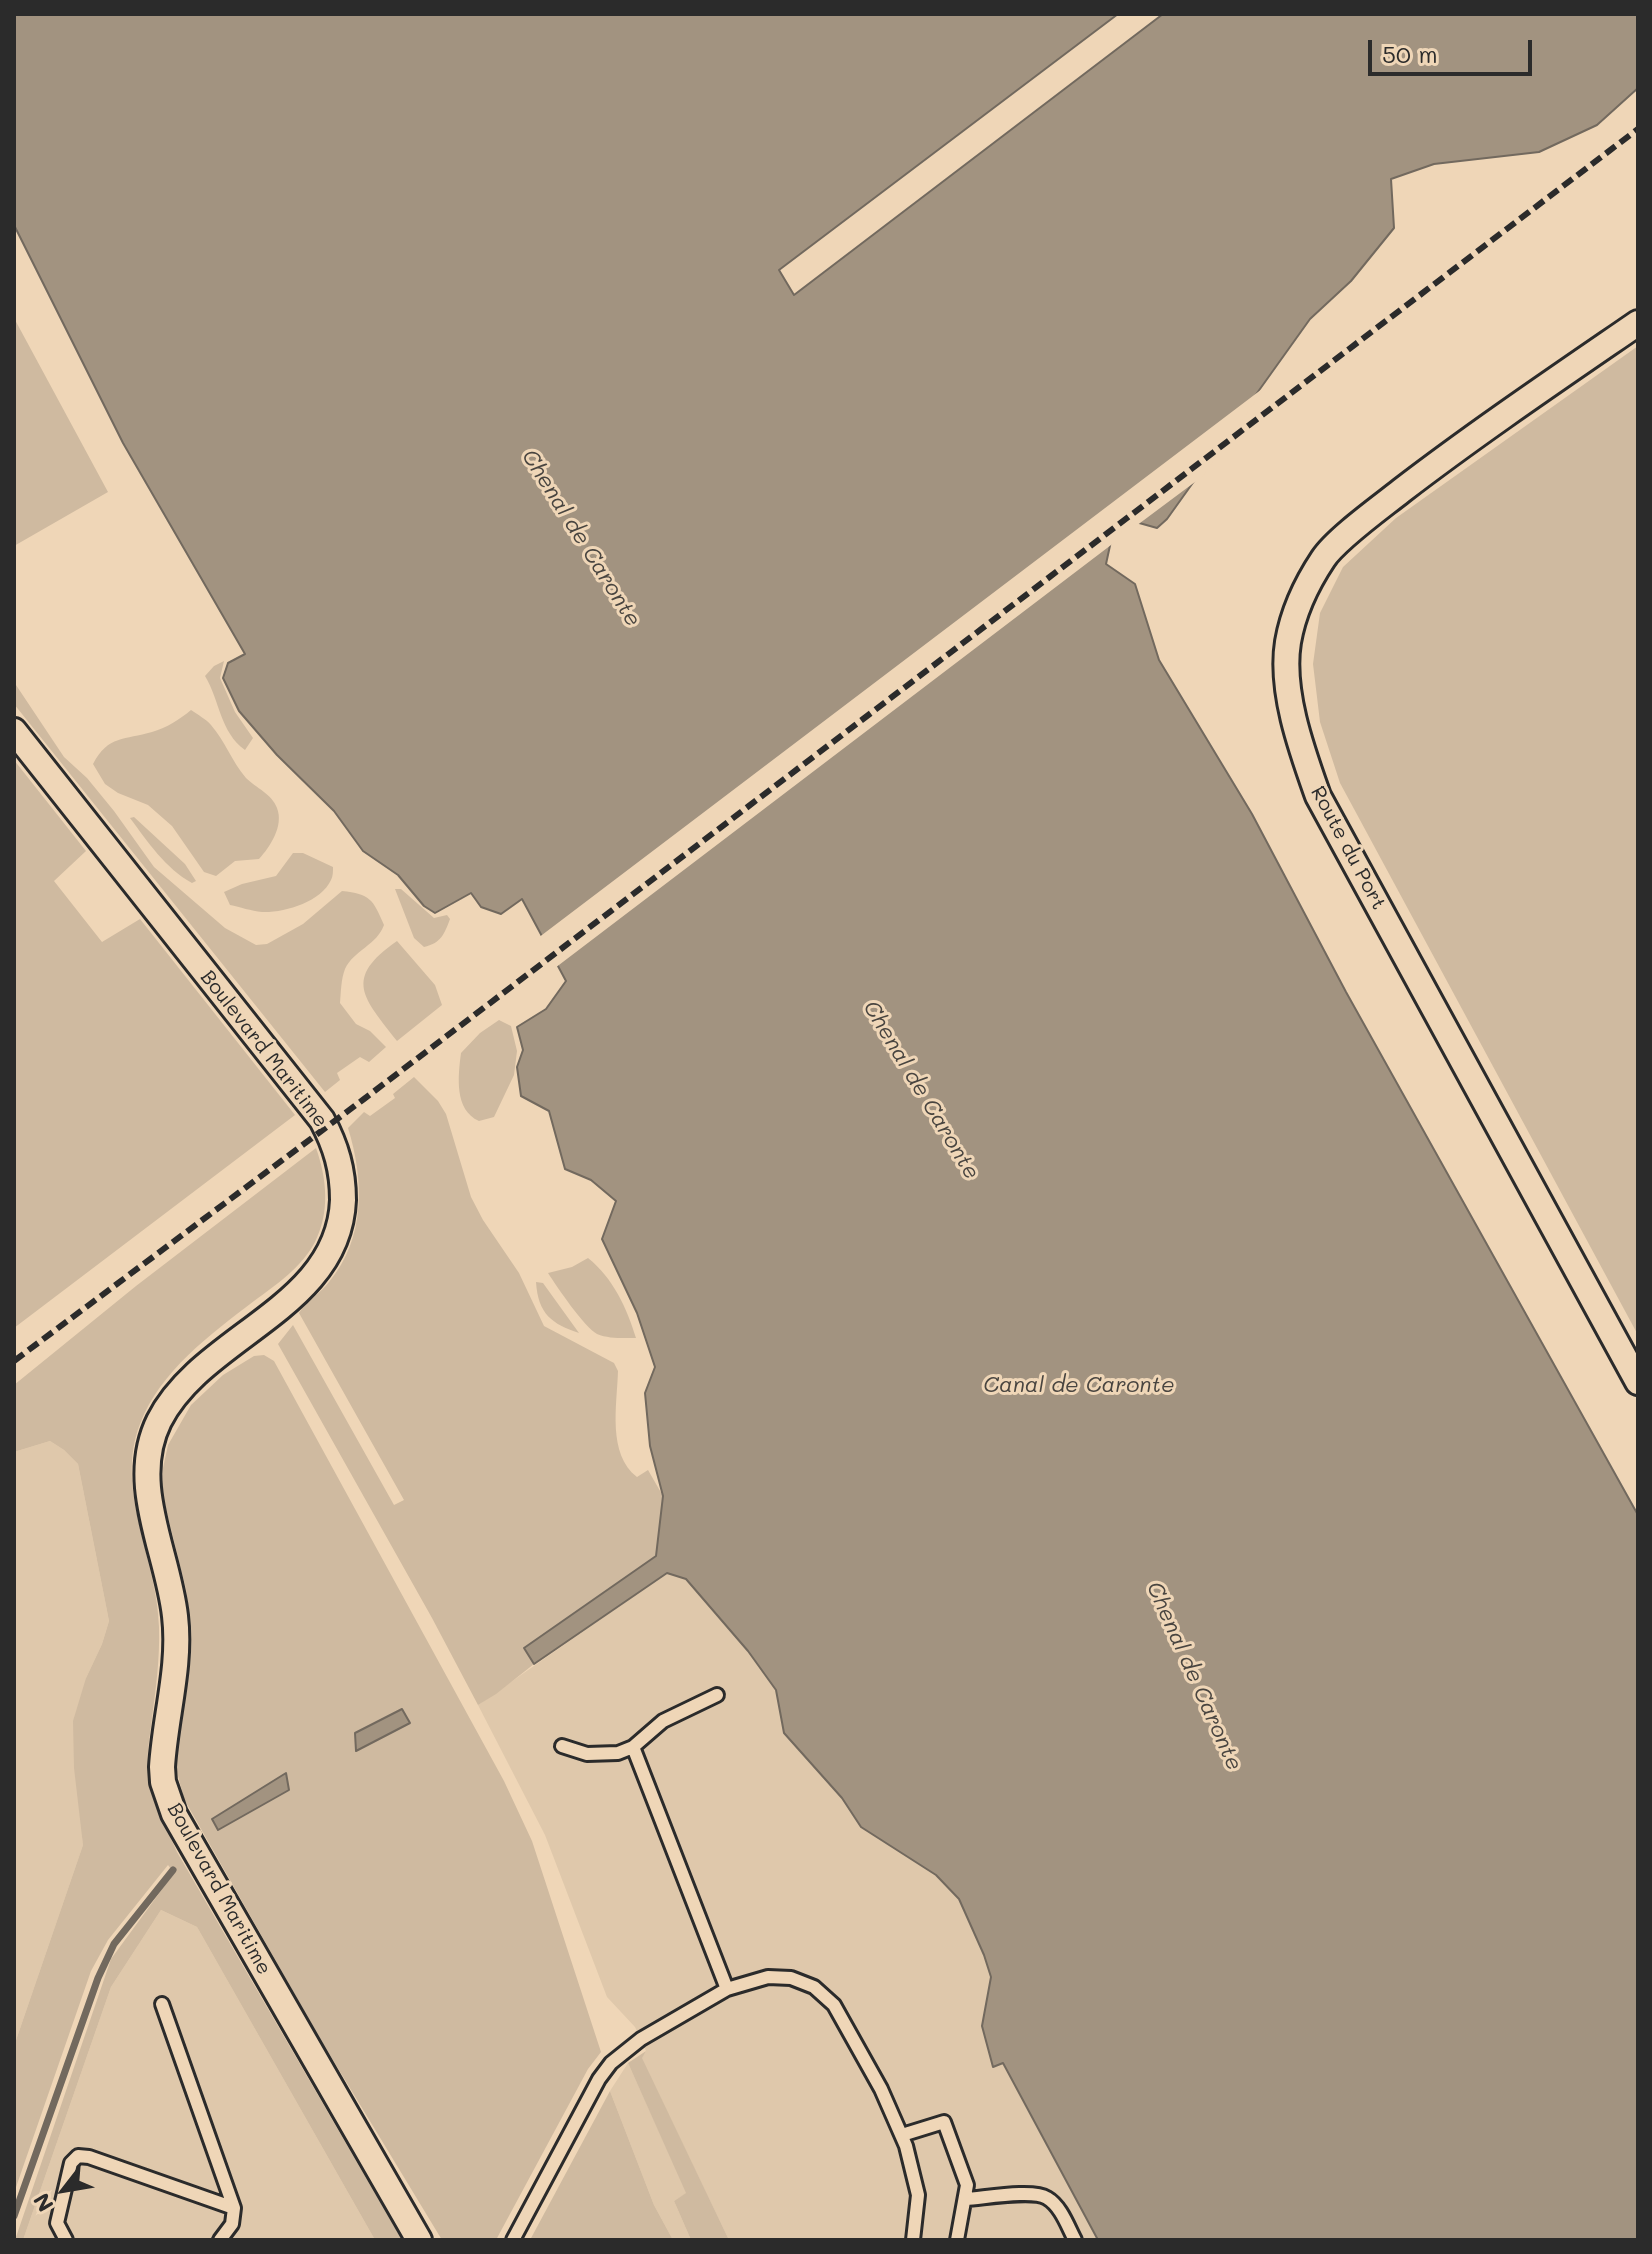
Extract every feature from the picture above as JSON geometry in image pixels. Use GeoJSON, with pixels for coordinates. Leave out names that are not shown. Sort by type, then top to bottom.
{"type":"FeatureCollection","features":[{"type":"Feature","properties":{"kind":"street","name":"Route du Port"},"geometry":{"type":"LineString","coordinates":[[1638,323],[1449,454],[1375,511],[1324,556],[1300,600],[1288,644],[1289,689],[1299,741],[1318,796],[1638,1382]]}},
{"type":"Feature","properties":{"kind":"street","name":"Boulevard Maritime"},"geometry":{"type":"LineString","coordinates":[[14,731],[313,1109],[333,1140],[340,1161],[342,1215],[325,1259],[309,1281],[290,1299],[181,1387],[163,1414],[149,1446],[148,1496],[175,1617],[175,1663],[162,1767],[168,1797],[181,1825],[419,2240]]}},
{"type":"Feature","properties":{"kind":"lane"},"geometry":{"type":"LineString","coordinates":[[562,1746],[587,1754],[618,1753],[633,1747],[663,1721],[717,1695]]}},
{"type":"Feature","properties":{"kind":"lane"},"geometry":{"type":"LineString","coordinates":[[633,1747],[727,1989]]}},
{"type":"Feature","properties":{"kind":"lane"},"geometry":{"type":"LineString","coordinates":[[513,2240],[599,2079],[611,2063],[641,2039],[727,1989],[768,1977],[791,1978],[814,1987],[834,2005],[881,2089],[913,2167],[918,2195],[913,2240]]}},
{"type":"Feature","properties":{"kind":"lane"},"geometry":{"type":"LineString","coordinates":[[162,2004],[234,2208],[232,2224],[220,2240]]}},
{"type":"Feature","properties":{"kind":"lane"},"geometry":{"type":"LineString","coordinates":[[902,2135],[944,2122],[967,2185],[957,2240]]}},
{"type":"Feature","properties":{"kind":"lane"},"geometry":{"type":"LineString","coordinates":[[66,2240],[57,2223],[71,2163],[78,2156],[89,2157],[234,2208]]}},
{"type":"Feature","properties":{"kind":"lane"},"geometry":{"type":"LineString","coordinates":[[966,2199],[1036,2194],[1047,2198],[1057,2208],[1075,2240]]}},
{"type":"Feature","properties":{"kind":"shaded area"},"geometry":{"type":"Polygon","coordinates":[[[14,318],[108,492],[14,546],[14,318]]]}},
{"type":"Feature","properties":{"kind":"shaded area"},"geometry":{"type":"Polygon","coordinates":[[[1638,346],[1638,1335],[1340,783],[1320,722],[1313,664],[1320,613],[1343,567],[1396,518],[1638,346]]]}},
{"type":"Feature","properties":{"kind":"shaded area"},"geometry":{"type":"Polygon","coordinates":[[[224,661],[220,678],[235,712],[253,738],[245,750],[225,725],[205,676],[224,661]]]}},
{"type":"Feature","properties":{"kind":"shaded area"},"geometry":{"type":"Polygon","coordinates":[[[14,682],[64,757],[87,778],[114,811],[154,867],[225,928],[256,945],[267,944],[303,924],[342,891],[369,899],[384,925],[376,938],[345,969],[340,1003],[356,1024],[370,1031],[386,1047],[369,1062],[360,1057],[337,1073],[340,1080],[325,1092],[14,704],[14,682]]]}},
{"type":"Feature","properties":{"kind":"shaded area"},"geometry":{"type":"Polygon","coordinates":[[[191,710],[211,725],[246,778],[271,799],[279,815],[275,836],[259,859],[235,861],[216,876],[204,872],[172,826],[148,805],[105,784],[93,764],[111,743],[162,728],[191,710]]]}},
{"type":"Feature","properties":{"kind":"shaded area"},"geometry":{"type":"Polygon","coordinates":[[[14,760],[86,851],[54,881],[102,942],[140,919],[295,1115],[14,1328],[14,760]]]}},
{"type":"Feature","properties":{"kind":"shaded area"},"geometry":{"type":"Polygon","coordinates":[[[134,817],[185,864],[196,881],[192,883],[182,877],[165,862],[130,818],[134,817]]]}},
{"type":"Feature","properties":{"kind":"shaded area"},"geometry":{"type":"Polygon","coordinates":[[[293,853],[303,853],[333,867],[331,880],[319,894],[301,905],[271,912],[230,905],[224,892],[276,876],[293,853]]]}},
{"type":"Feature","properties":{"kind":"shaded area"},"geometry":{"type":"Polygon","coordinates":[[[395,889],[401,889],[434,918],[447,915],[450,919],[438,941],[424,947],[414,938],[395,889]]]}},
{"type":"Feature","properties":{"kind":"shaded area"},"geometry":{"type":"Polygon","coordinates":[[[397,941],[435,985],[442,1005],[397,1041],[368,1000],[364,978],[380,954],[397,941]]]}},
{"type":"Feature","properties":{"kind":"shaded area"},"geometry":{"type":"Polygon","coordinates":[[[499,1020],[511,1026],[517,1051],[514,1075],[494,1117],[479,1121],[465,1109],[462,1101],[459,1082],[461,1053],[480,1033],[499,1020]]]}},
{"type":"Feature","properties":{"kind":"shaded area"},"geometry":{"type":"Polygon","coordinates":[[[414,1077],[438,1101],[446,1114],[471,1197],[519,1273],[544,1326],[614,1363],[618,1371],[616,1428],[621,1456],[637,1477],[648,1470],[663,1496],[656,1556],[524,1648],[534,1664],[478,1705],[278,1344],[293,1325],[394,1505],[404,1500],[299,1313],[325,1286],[350,1247],[359,1188],[348,1128],[364,1112],[370,1116],[395,1098],[393,1094],[414,1077]]]}},
{"type":"Feature","properties":{"kind":"shaded area"},"geometry":{"type":"Polygon","coordinates":[[[316,1148],[323,1172],[325,1207],[320,1231],[310,1251],[288,1275],[221,1327],[174,1370],[149,1405],[133,1449],[134,1500],[152,1576],[159,1627],[148,1771],[157,1807],[177,1852],[402,2240],[375,2240],[197,1927],[161,1910],[111,1987],[23,2240],[15,2240],[111,1959],[174,1873],[168,1865],[108,1940],[91,1971],[14,2193],[14,2046],[83,1845],[74,1768],[73,1721],[109,1621],[78,1464],[50,1441],[14,1452],[14,1385],[136,1286],[316,1148]]]}},
{"type":"Feature","properties":{"kind":"shaded area"},"geometry":{"type":"Polygon","coordinates":[[[588,1258],[618,1294],[636,1338],[597,1334],[578,1315],[548,1273],[572,1267],[588,1258]]]}},
{"type":"Feature","properties":{"kind":"shaded area"},"geometry":{"type":"Polygon","coordinates":[[[536,1282],[543,1283],[579,1333],[561,1326],[548,1316],[540,1302],[536,1282]]]}},
{"type":"Feature","properties":{"kind":"shaded area"},"geometry":{"type":"Polygon","coordinates":[[[264,1355],[274,1361],[504,1781],[532,1841],[601,2052],[588,2069],[496,2240],[442,2240],[319,2037],[184,1799],[176,1768],[191,1636],[186,1589],[162,1493],[163,1468],[168,1445],[191,1405],[223,1375],[254,1356],[264,1355]],[[285,1774],[213,1818],[219,1829],[285,1774]]]}},
{"type":"Feature","properties":{"kind":"shaded area"},"geometry":{"type":"Polygon","coordinates":[[[50,1441],[78,1464],[109,1621],[86,1678],[81,1808],[83,1845],[14,2046],[14,1452],[50,1441]]]}},
{"type":"Feature","properties":{"kind":"shaded area"},"geometry":{"type":"Polygon","coordinates":[[[667,1573],[686,1579],[748,1651],[776,1690],[784,1733],[842,1798],[861,1827],[936,1875],[959,1899],[992,1977],[982,2026],[993,2066],[1002,2063],[1098,2240],[729,2240],[641,2058],[646,2051],[635,2027],[607,1997],[545,1835],[478,1705],[667,1573]]]}},
{"type":"Feature","properties":{"kind":"shaded area"},"geometry":{"type":"Polygon","coordinates":[[[161,1910],[197,1927],[375,2240],[23,2240],[111,1987],[161,1910]]]}},
{"type":"Feature","properties":{"kind":"shaded area"},"geometry":{"type":"Polygon","coordinates":[[[646,2051],[642,2058],[729,2240],[691,2240],[674,2201],[686,2193],[628,2063],[646,2051]]]}},
{"type":"Feature","properties":{"kind":"shaded area"},"geometry":{"type":"Polygon","coordinates":[[[628,2063],[687,2193],[674,2201],[691,2240],[673,2240],[654,2205],[610,2091],[628,2063]]]}},
{"type":"Feature","properties":{"kind":"shaded area"},"geometry":{"type":"Polygon","coordinates":[[[610,2091],[654,2205],[673,2240],[530,2240],[610,2091]]]}},
{"type":"Feature","properties":{"kind":"water","name":"Canal de Caronte"},"geometry":{"type":"Polygon","coordinates":[[[14,14],[1118,14],[779,270],[794,295],[1163,14],[1638,14],[1638,88],[1597,125],[1539,152],[1434,164],[1391,179],[1394,228],[1351,281],[1310,319],[1167,519],[1157,528],[1125,519],[1111,541],[1106,564],[1135,584],[1159,660],[1252,814],[1346,992],[1638,1515],[1638,2240],[1098,2240],[1003,2063],[993,2067],[982,2026],[991,1977],[959,1899],[936,1875],[861,1827],[842,1798],[784,1733],[776,1690],[748,1651],[686,1579],[667,1573],[534,1664],[524,1648],[656,1556],[663,1496],[650,1446],[645,1393],[655,1367],[637,1313],[602,1239],[616,1201],[591,1180],[565,1169],[549,1111],[521,1096],[517,1067],[523,1050],[517,1027],[546,1009],[566,981],[522,899],[501,914],[481,907],[471,893],[435,913],[424,906],[398,875],[363,851],[334,811],[277,755],[239,711],[223,678],[228,663],[245,654],[123,443],[14,225],[14,14]]]}},
{"type":"Feature","properties":{"kind":"water"},"geometry":{"type":"Polygon","coordinates":[[[402,1709],[410,1723],[356,1751],[355,1733],[402,1709]]]}},
{"type":"Feature","properties":{"kind":"water"},"geometry":{"type":"Polygon","coordinates":[[[286,1773],[289,1790],[218,1830],[212,1819],[286,1773]]]}},
{"type":"Feature","properties":{"kind":"pier"},"geometry":{"type":"Polygon","coordinates":[[[1266,386],[1203,476],[1136,526],[1127,523],[1115,542],[555,968],[538,938],[1266,386]]]}},
{"type":"Feature","properties":{"kind":"waterway"},"geometry":{"type":"LineString","coordinates":[[14,2216],[98,1978],[114,1944],[173,1870]]}},
{"type":"Feature","properties":{"kind":"railway"},"geometry":{"type":"LineString","coordinates":[[14,1361],[364,1099],[1638,129]]}},
{"type":"Feature","properties":{"kind":"water label","name":"Chenal de Caronte"},"geometry":{"type":"Point","coordinates":[581,538]}},
{"type":"Feature","properties":{"kind":"water label","name":"Chenal de Caronte"},"geometry":{"type":"Point","coordinates":[921,1090]}},
{"type":"Feature","properties":{"kind":"water label","name":"Chenal de Caronte"},"geometry":{"type":"Point","coordinates":[1194,1676]}}]}
